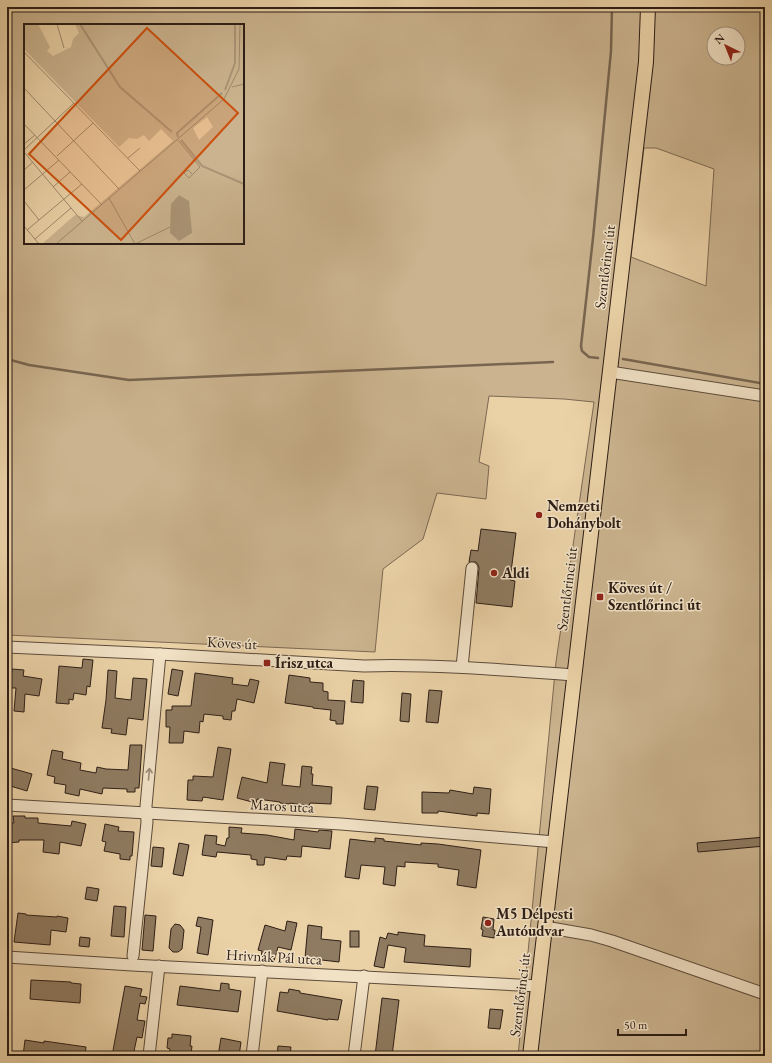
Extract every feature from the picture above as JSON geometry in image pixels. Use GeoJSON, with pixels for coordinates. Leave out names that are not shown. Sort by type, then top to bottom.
{"type":"FeatureCollection","features":[{"type":"Feature","properties":{"kind":"main road","name":"Szentlőrinci út"},"geometry":{"type":"LineString","coordinates":[[530,1056],[646,62],[648,7]]}},
{"type":"Feature","properties":{"kind":"street"},"geometry":{"type":"LineString","coordinates":[[610,372],[765,396]]}},
{"type":"Feature","properties":{"kind":"street"},"geometry":{"type":"LineString","coordinates":[[462,667],[472,568]]}},
{"type":"Feature","properties":{"kind":"street","name":"Köves út"},"geometry":{"type":"LineString","coordinates":[[7,647],[364,666],[396,665],[462,667],[574,675]]}},
{"type":"Feature","properties":{"kind":"street"},"geometry":{"type":"LineString","coordinates":[[133,956],[147,822],[146,813],[160,654]]}},
{"type":"Feature","properties":{"kind":"street","name":"Maros utca"},"geometry":{"type":"LineString","coordinates":[[7,805],[341,824],[555,842]]}},
{"type":"Feature","properties":{"kind":"street"},"geometry":{"type":"LineString","coordinates":[[545,927],[591,935],[612,941],[765,994]]}},
{"type":"Feature","properties":{"kind":"street","name":"Hrivnák Pál utca"},"geometry":{"type":"LineString","coordinates":[[7,957],[539,986]]}},
{"type":"Feature","properties":{"kind":"street"},"geometry":{"type":"LineString","coordinates":[[149,1056],[159,966]]}},
{"type":"Feature","properties":{"kind":"street"},"geometry":{"type":"LineString","coordinates":[[252,1056],[262,971]]}},
{"type":"Feature","properties":{"kind":"street"},"geometry":{"type":"LineString","coordinates":[[354,1056],[364,976]]}},
{"type":"Feature","properties":{"kind":"shaded area"},"geometry":{"type":"Polygon","coordinates":[[[7,7],[765,7],[765,1056],[518,1056],[556,662],[594,402],[564,399],[489,396],[479,462],[489,466],[486,499],[437,493],[423,539],[383,569],[375,652],[7,635],[7,7]],[[644,148],[631,257],[706,286],[714,169],[656,148],[644,148]]]}},
{"type":"Feature","properties":{"kind":"building","name":"Aldi"},"geometry":{"type":"Polygon","coordinates":[[[481,529],[516,533],[510,580],[515,581],[512,607],[476,603],[479,568],[476,562],[469,562],[471,550],[478,551],[481,529]]]}},
{"type":"Feature","properties":{"kind":"building"},"geometry":{"type":"Polygon","coordinates":[[[83,659],[93,660],[90,687],[87,686],[86,695],[74,693],[73,700],[69,699],[69,704],[56,703],[59,666],[82,668],[83,659]]]}},
{"type":"Feature","properties":{"kind":"building"},"geometry":{"type":"Polygon","coordinates":[[[12,669],[24,670],[23,676],[42,679],[39,696],[25,694],[24,712],[14,711],[16,688],[10,688],[12,669]]]}},
{"type":"Feature","properties":{"kind":"building"},"geometry":{"type":"Polygon","coordinates":[[[172,669],[183,671],[178,696],[168,694],[172,669]]]}},
{"type":"Feature","properties":{"kind":"building"},"geometry":{"type":"Polygon","coordinates":[[[108,670],[117,671],[115,698],[131,700],[133,678],[147,679],[143,720],[128,718],[126,735],[111,733],[112,729],[102,728],[108,670]]]}},
{"type":"Feature","properties":{"kind":"building"},"geometry":{"type":"Polygon","coordinates":[[[195,673],[233,678],[232,684],[248,686],[250,679],[259,681],[254,703],[237,699],[235,711],[232,711],[231,720],[223,719],[223,716],[204,714],[203,722],[200,721],[199,733],[184,731],[183,743],[169,743],[170,727],[166,727],[166,710],[172,710],[172,706],[191,706],[195,673]]]}},
{"type":"Feature","properties":{"kind":"building"},"geometry":{"type":"Polygon","coordinates":[[[289,675],[310,678],[310,682],[323,683],[323,691],[328,692],[328,700],[345,701],[343,724],[336,724],[336,721],[330,720],[331,710],[285,703],[289,675]]]}},
{"type":"Feature","properties":{"kind":"building"},"geometry":{"type":"Polygon","coordinates":[[[353,680],[364,681],[363,703],[351,702],[353,680]]]}},
{"type":"Feature","properties":{"kind":"building"},"geometry":{"type":"Polygon","coordinates":[[[429,690],[442,691],[438,723],[426,722],[429,690]]]}},
{"type":"Feature","properties":{"kind":"building"},"geometry":{"type":"Polygon","coordinates":[[[402,693],[411,694],[409,722],[400,721],[402,693]]]}},
{"type":"Feature","properties":{"kind":"building"},"geometry":{"type":"Polygon","coordinates":[[[130,745],[142,745],[139,788],[135,788],[135,792],[127,792],[127,789],[103,788],[102,794],[80,789],[79,796],[65,793],[66,785],[54,783],[55,777],[47,775],[52,750],[63,752],[62,759],[81,763],[80,770],[96,773],[97,767],[128,770],[130,745]]]}},
{"type":"Feature","properties":{"kind":"building"},"geometry":{"type":"Polygon","coordinates":[[[218,747],[231,749],[223,800],[203,797],[202,801],[187,800],[188,780],[193,780],[193,776],[213,777],[218,747]]]}},
{"type":"Feature","properties":{"kind":"building"},"geometry":{"type":"Polygon","coordinates":[[[270,762],[285,764],[282,785],[300,787],[302,766],[312,767],[312,785],[332,787],[331,804],[310,803],[309,806],[257,799],[256,803],[237,798],[242,777],[267,783],[270,762]]]}},
{"type":"Feature","properties":{"kind":"building"},"geometry":{"type":"Polygon","coordinates":[[[7,767],[32,774],[27,791],[7,785],[7,767]]]}},
{"type":"Feature","properties":{"kind":"building"},"geometry":{"type":"Polygon","coordinates":[[[367,786],[378,787],[375,810],[364,809],[367,786]]]}},
{"type":"Feature","properties":{"kind":"building"},"geometry":{"type":"Polygon","coordinates":[[[474,787],[491,789],[489,814],[477,813],[477,816],[438,811],[438,813],[422,813],[422,792],[449,793],[450,790],[473,794],[474,787]]]}},
{"type":"Feature","properties":{"kind":"building"},"geometry":{"type":"Polygon","coordinates":[[[13,816],[38,818],[38,823],[71,826],[72,821],[86,824],[81,846],[60,842],[59,854],[43,852],[44,840],[19,840],[19,842],[7,843],[7,822],[14,823],[13,816]]]}},
{"type":"Feature","properties":{"kind":"building"},"geometry":{"type":"Polygon","coordinates":[[[105,824],[119,827],[118,831],[134,832],[132,856],[130,856],[130,860],[120,859],[120,854],[104,851],[106,842],[102,841],[105,824]]]}},
{"type":"Feature","properties":{"kind":"building"},"geometry":{"type":"Polygon","coordinates":[[[229,827],[242,828],[241,833],[267,835],[294,840],[295,829],[318,832],[319,830],[332,831],[330,849],[302,846],[301,857],[287,856],[286,860],[265,857],[264,865],[257,865],[257,860],[251,859],[251,855],[217,852],[216,857],[202,855],[205,835],[217,836],[216,844],[225,846],[227,838],[229,838],[229,827]]]}},
{"type":"Feature","properties":{"kind":"building"},"geometry":{"type":"Polygon","coordinates":[[[765,837],[765,846],[698,852],[697,843],[765,837]]]}},
{"type":"Feature","properties":{"kind":"building"},"geometry":{"type":"Polygon","coordinates":[[[375,838],[384,839],[384,841],[421,845],[421,843],[438,844],[481,850],[476,888],[457,885],[459,870],[438,867],[438,864],[405,862],[405,867],[397,866],[395,886],[383,884],[385,867],[361,865],[359,879],[345,877],[350,839],[375,842],[375,838]]]}},
{"type":"Feature","properties":{"kind":"building"},"geometry":{"type":"Polygon","coordinates":[[[179,843],[189,845],[183,876],[173,874],[179,843]]]}},
{"type":"Feature","properties":{"kind":"building"},"geometry":{"type":"Polygon","coordinates":[[[153,847],[164,848],[162,867],[151,866],[153,847]]]}},
{"type":"Feature","properties":{"kind":"building"},"geometry":{"type":"Polygon","coordinates":[[[87,887],[99,889],[97,901],[85,899],[87,887]]]}},
{"type":"Feature","properties":{"kind":"building"},"geometry":{"type":"Polygon","coordinates":[[[114,906],[126,907],[124,937],[111,936],[114,906]]]}},
{"type":"Feature","properties":{"kind":"building"},"geometry":{"type":"Polygon","coordinates":[[[18,913],[68,918],[66,932],[51,930],[50,945],[14,942],[18,913]]]}},
{"type":"Feature","properties":{"kind":"building"},"geometry":{"type":"Polygon","coordinates":[[[145,915],[156,916],[153,951],[142,950],[145,915]]]}},
{"type":"Feature","properties":{"kind":"building"},"geometry":{"type":"Polygon","coordinates":[[[198,917],[213,920],[208,955],[197,953],[201,927],[196,926],[198,917]]]}},
{"type":"Feature","properties":{"kind":"building"},"geometry":{"type":"Polygon","coordinates":[[[483,917],[494,919],[494,938],[482,936],[483,930],[481,929],[483,917]]]}},
{"type":"Feature","properties":{"kind":"building"},"geometry":{"type":"Polygon","coordinates":[[[287,921],[297,923],[291,950],[278,947],[274,961],[261,957],[262,951],[258,950],[265,925],[285,931],[287,921]]]}},
{"type":"Feature","properties":{"kind":"building"},"geometry":{"type":"Polygon","coordinates":[[[175,924],[180,925],[184,930],[182,949],[178,952],[173,952],[169,948],[171,929],[175,924]]]}},
{"type":"Feature","properties":{"kind":"building"},"geometry":{"type":"Polygon","coordinates":[[[308,925],[322,927],[321,939],[341,941],[339,962],[305,958],[308,925]]]}},
{"type":"Feature","properties":{"kind":"building"},"geometry":{"type":"Polygon","coordinates":[[[350,931],[359,931],[359,947],[350,947],[350,931]]]}},
{"type":"Feature","properties":{"kind":"building"},"geometry":{"type":"Polygon","coordinates":[[[398,932],[425,935],[424,946],[471,949],[470,967],[404,962],[406,948],[388,945],[384,968],[374,966],[380,937],[386,939],[388,933],[398,935],[398,932]]]}},
{"type":"Feature","properties":{"kind":"building"},"geometry":{"type":"Polygon","coordinates":[[[80,937],[90,938],[89,947],[79,946],[80,937]]]}},
{"type":"Feature","properties":{"kind":"building"},"geometry":{"type":"Polygon","coordinates":[[[31,980],[81,984],[80,1003],[30,999],[31,980]]]}},
{"type":"Feature","properties":{"kind":"building"},"geometry":{"type":"Polygon","coordinates":[[[221,983],[229,984],[229,989],[241,991],[238,1012],[177,1005],[180,986],[220,991],[221,983]]]}},
{"type":"Feature","properties":{"kind":"building"},"geometry":{"type":"Polygon","coordinates":[[[125,986],[142,989],[140,996],[147,997],[145,1004],[140,1003],[137,1020],[145,1021],[142,1038],[137,1037],[133,1056],[112,1056],[125,986]]]}},
{"type":"Feature","properties":{"kind":"building"},"geometry":{"type":"Polygon","coordinates":[[[289,989],[300,991],[300,993],[342,1000],[338,1020],[328,1020],[277,1011],[280,992],[288,993],[289,989]]]}},
{"type":"Feature","properties":{"kind":"building"},"geometry":{"type":"Polygon","coordinates":[[[382,998],[399,1000],[392,1056],[375,1056],[382,998]]]}},
{"type":"Feature","properties":{"kind":"building"},"geometry":{"type":"Polygon","coordinates":[[[490,1009],[503,1010],[500,1029],[488,1028],[490,1009]]]}},
{"type":"Feature","properties":{"kind":"building"},"geometry":{"type":"Polygon","coordinates":[[[172,1034],[191,1036],[191,1054],[187,1053],[186,1056],[169,1056],[170,1049],[167,1048],[168,1038],[172,1038],[172,1034]]]}},
{"type":"Feature","properties":{"kind":"building"},"geometry":{"type":"Polygon","coordinates":[[[221,1038],[241,1042],[239,1056],[218,1056],[221,1038]]]}},
{"type":"Feature","properties":{"kind":"building"},"geometry":{"type":"Polygon","coordinates":[[[25,1040],[86,1047],[85,1056],[23,1056],[25,1040]]]}},
{"type":"Feature","properties":{"kind":"building"},"geometry":{"type":"Polygon","coordinates":[[[278,1046],[291,1047],[290,1056],[277,1056],[278,1046]]]}},
{"type":"Feature","properties":{"kind":"waterway"},"geometry":{"type":"LineString","coordinates":[[598,358],[589,357],[582,351],[581,346],[611,51],[612,7]]}},
{"type":"Feature","properties":{"kind":"waterway"},"geometry":{"type":"LineString","coordinates":[[7,359],[29,365],[129,380],[553,362]]}},
{"type":"Feature","properties":{"kind":"waterway"},"geometry":{"type":"LineString","coordinates":[[623,359],[765,384]]}},
{"type":"Feature","properties":{"kind":"place","name":"Nemzeti Dohánybolt"},"geometry":{"type":"Point","coordinates":[539,515]}},
{"type":"Feature","properties":{"kind":"place","name":"Aldi"},"geometry":{"type":"Point","coordinates":[494,573]}},
{"type":"Feature","properties":{"kind":"place","name":"Köves út / Szentlőrinci út"},"geometry":{"type":"Point","coordinates":[600,597]}},
{"type":"Feature","properties":{"kind":"place","name":"Írisz utca"},"geometry":{"type":"Point","coordinates":[267,663]}},
{"type":"Feature","properties":{"kind":"place","name":"M5 Délpesti Autóudvar"},"geometry":{"type":"Point","coordinates":[488,923]}}]}
